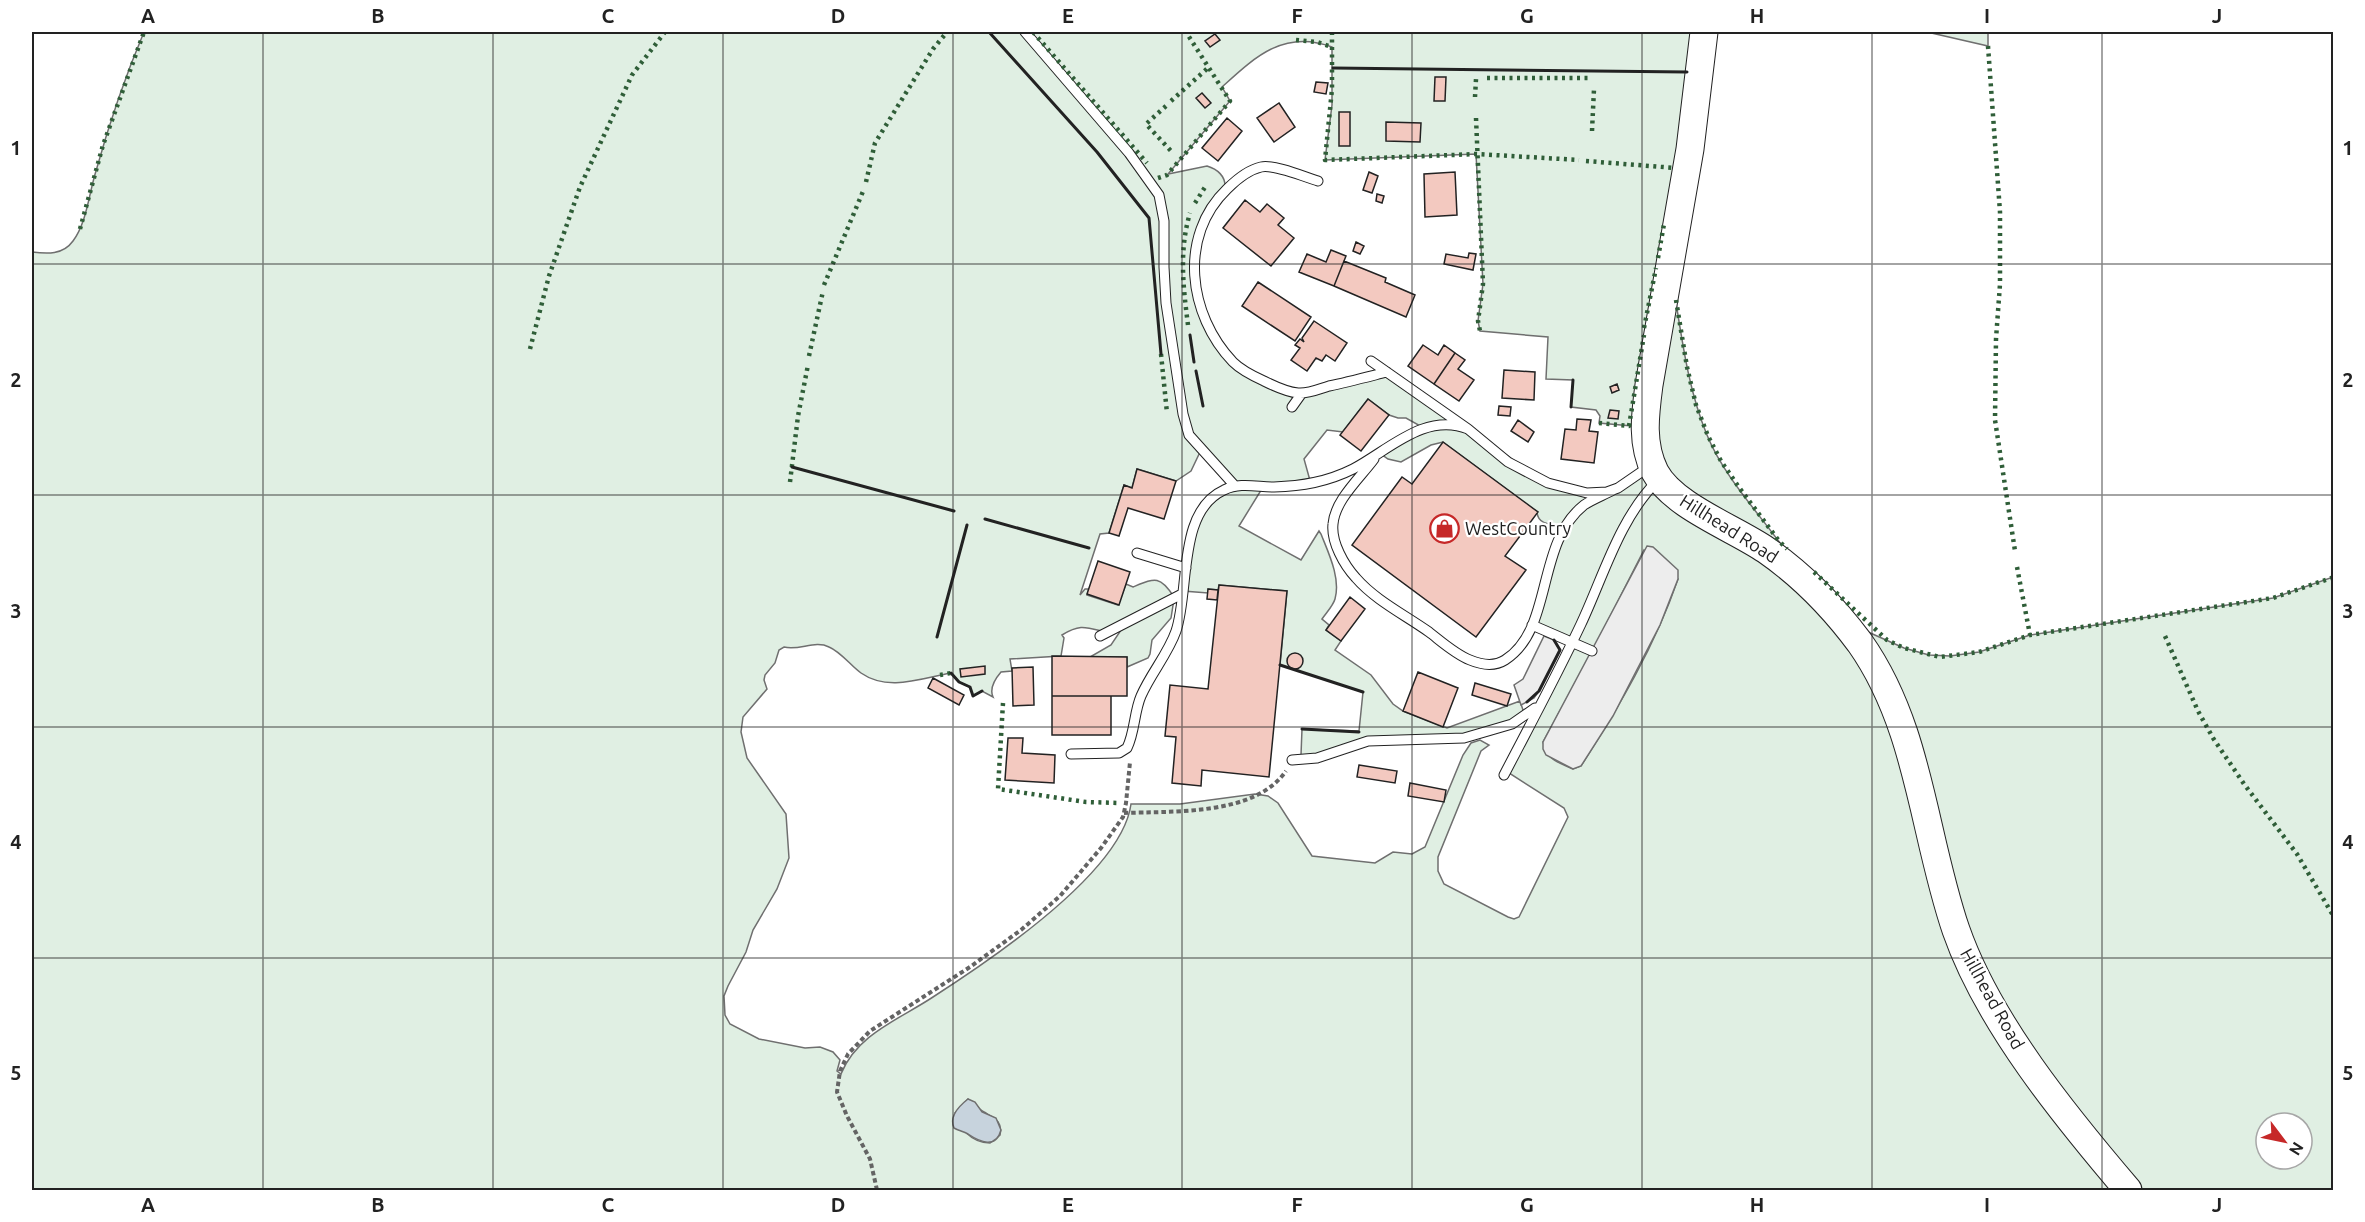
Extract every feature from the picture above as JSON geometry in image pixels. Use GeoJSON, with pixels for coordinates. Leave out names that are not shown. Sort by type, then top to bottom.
{"type":"FeatureCollection","features":[{"type":"Feature","properties":{"kind":"street"},"geometry":{"type":"LineString","coordinates":[[1656,472],[1646,444],[1646,411],[1690,149],[1704,32]]}},
{"type":"Feature","properties":{"kind":"street","name":"Hillhead Road"},"geometry":{"type":"LineString","coordinates":[[1656,472],[1683,501],[1756,544],[1789,567],[1844,622],[1871,661],[1881,678],[1908,744],[1952,917],[1973,970],[2034,1071],[2090,1146],[2128,1191]]}},
{"type":"Feature","properties":{"kind":"lane"},"geometry":{"type":"LineString","coordinates":[[1025,32],[1129,153],[1159,195],[1164,221],[1166,303],[1183,414],[1192,439],[1235,486]]}},
{"type":"Feature","properties":{"kind":"lane"},"geometry":{"type":"LineString","coordinates":[[1318,181],[1266,166],[1245,174],[1223,193],[1206,217],[1199,233],[1194,258],[1199,302],[1208,325],[1228,356],[1240,368],[1260,380],[1287,391],[1302,393],[1387,372]]}},
{"type":"Feature","properties":{"kind":"lane"},"geometry":{"type":"LineString","coordinates":[[1371,361],[1468,429],[1508,462],[1548,483],[1587,493],[1613,490]]}},
{"type":"Feature","properties":{"kind":"lane"},"geometry":{"type":"LineString","coordinates":[[1292,407],[1302,393]]}},
{"type":"Feature","properties":{"kind":"lane"},"geometry":{"type":"LineString","coordinates":[[1071,754],[1119,753],[1127,748],[1141,695],[1176,631],[1194,527],[1201,511],[1214,496],[1235,486],[1289,486],[1323,482],[1378,455],[1416,431],[1449,423],[1468,429]]}},
{"type":"Feature","properties":{"kind":"lane"},"geometry":{"type":"LineString","coordinates":[[1378,455],[1339,506],[1333,523],[1333,534],[1339,550],[1356,578],[1370,591],[1462,656],[1477,663],[1494,664],[1510,657],[1522,644],[1532,625],[1543,593],[1550,560],[1563,532],[1576,513],[1585,504],[1656,472]]}},
{"type":"Feature","properties":{"kind":"lane"},"geometry":{"type":"LineString","coordinates":[[1504,775],[1572,643],[1627,521],[1656,472]]}},
{"type":"Feature","properties":{"kind":"lane"},"geometry":{"type":"LineString","coordinates":[[1137,553],[1186,568]]}},
{"type":"Feature","properties":{"kind":"lane"},"geometry":{"type":"LineString","coordinates":[[1100,636],[1182,594]]}},
{"type":"Feature","properties":{"kind":"lane"},"geometry":{"type":"LineString","coordinates":[[1532,625],[1593,651]]}},
{"type":"Feature","properties":{"kind":"lane"},"geometry":{"type":"LineString","coordinates":[[1292,760],[1317,758],[1368,741],[1451,740],[1487,733],[1522,718],[1536,707],[1544,696]]}},
{"type":"Feature","properties":{"kind":"path"},"geometry":{"type":"LineString","coordinates":[[877,1191],[870,1159],[837,1092],[840,1071],[848,1054],[870,1031],[955,977],[1010,938],[1047,908],[1101,848],[1124,813],[1131,738]]}},
{"type":"Feature","properties":{"kind":"path"},"geometry":{"type":"LineString","coordinates":[[1124,813],[1216,807],[1246,800],[1272,788],[1292,760]]}},
{"type":"Feature","properties":{"kind":"green space"},"geometry":{"type":"Polygon","coordinates":[[[144,32],[1022,32],[1161,198],[1026,32],[1703,32],[1643,427],[1599,423],[1600,416],[1596,410],[1571,407],[1573,380],[1546,379],[1548,337],[1480,331],[1478,321],[1483,284],[1476,154],[1325,160],[1332,105],[1332,47],[1315,42],[1299,41],[1271,49],[1234,76],[1222,87],[1230,101],[1168,174],[1207,166],[1217,171],[1224,180],[1225,188],[1195,249],[1203,313],[1234,363],[1297,393],[1387,372],[1548,484],[1609,492],[1651,467],[1729,529],[1862,648],[1956,931],[2125,1190],[32,1190],[32,252],[60,251],[69,246],[78,233],[85,216],[112,118],[144,32]],[[1368,399],[1343,432],[1327,430],[1304,459],[1311,484],[1263,487],[1239,526],[1301,560],[1319,531],[1335,574],[1334,602],[1322,619],[1329,625],[1326,630],[1341,641],[1335,650],[1371,675],[1393,704],[1403,711],[1447,728],[1520,701],[1525,716],[1488,732],[1398,739],[1327,754],[1301,755],[1302,729],[1359,731],[1363,692],[1280,665],[1287,591],[1219,585],[1218,590],[1208,589],[1208,593],[1183,591],[1188,557],[1202,511],[1235,486],[1201,450],[1191,471],[1176,481],[1137,469],[1132,488],[1124,485],[1109,533],[1100,534],[1080,595],[1085,589],[1089,589],[1087,595],[1118,605],[1126,584],[1133,587],[1156,580],[1165,585],[1174,597],[1105,632],[1083,628],[1074,629],[1062,635],[1064,638],[1061,656],[1010,659],[1012,671],[1001,672],[992,687],[993,697],[982,691],[973,696],[970,687],[959,682],[951,673],[894,683],[871,679],[838,652],[824,645],[784,647],[779,650],[775,663],[765,675],[767,689],[743,717],[741,732],[747,758],[786,814],[789,858],[777,889],[753,930],[746,952],[724,996],[725,1015],[730,1024],[759,1039],[805,1048],[820,1047],[833,1052],[840,1060],[837,1071],[841,1074],[857,1048],[868,1038],[933,997],[1018,938],[1079,885],[1104,858],[1122,830],[1131,804],[1180,804],[1255,794],[1268,796],[1278,803],[1312,856],[1375,863],[1393,852],[1412,854],[1425,847],[1463,755],[1471,743],[1480,740],[1489,745],[1481,751],[1438,857],[1438,871],[1444,884],[1508,917],[1514,919],[1519,917],[1568,817],[1564,808],[1509,773],[1572,644],[1592,652],[1543,742],[1547,753],[1554,760],[1573,769],[1581,766],[1635,676],[1669,604],[1678,579],[1644,550],[1593,650],[1533,624],[1564,526],[1540,520],[1537,512],[1443,442],[1431,445],[1401,462],[1388,459],[1381,454],[1424,428],[1406,418],[1389,415],[1368,399]],[[968,1099],[955,1113],[958,1119],[972,1138],[990,1143],[1000,1135],[999,1123],[968,1099]]]}},
{"type":"Feature","properties":{"kind":"green space"},"geometry":{"type":"Polygon","coordinates":[[[1927,32],[1988,32],[1988,46],[1927,32]]]}},
{"type":"Feature","properties":{"kind":"green space"},"geometry":{"type":"Polygon","coordinates":[[[1674,290],[1690,382],[1707,435],[1732,480],[1785,550],[1690,501],[1650,452],[1674,290]]]}},
{"type":"Feature","properties":{"kind":"green space"},"geometry":{"type":"Polygon","coordinates":[[[2333,577],[2333,1190],[2129,1190],[1994,1006],[1859,628],[1904,648],[1929,655],[1950,656],[1979,652],[2030,635],[2273,598],[2333,577]]]}},
{"type":"Feature","properties":{"kind":"green space"},"geometry":{"type":"Polygon","coordinates":[[[1174,599],[1171,618],[1152,640],[1148,658],[1127,667],[1127,657],[1090,657],[1111,645],[1121,630],[1174,599]]]}},
{"type":"Feature","properties":{"kind":"shaded area"},"geometry":{"type":"Polygon","coordinates":[[[1647,546],[1653,547],[1678,570],[1678,579],[1660,625],[1613,716],[1581,766],[1573,769],[1546,755],[1543,742],[1647,546]]]}},
{"type":"Feature","properties":{"kind":"shaded area"},"geometry":{"type":"Polygon","coordinates":[[[1544,636],[1554,640],[1560,650],[1539,691],[1534,698],[1521,705],[1514,685],[1523,679],[1544,636]]]}},
{"type":"Feature","properties":{"kind":"shaded area"},"geometry":{"type":"Polygon","coordinates":[[[968,1099],[975,1102],[982,1112],[996,1118],[1001,1130],[999,1136],[992,1142],[982,1141],[954,1128],[954,1116],[958,1108],[968,1099]]]}},
{"type":"Feature","properties":{"kind":"building"},"geometry":{"type":"Polygon","coordinates":[[[1215,34],[1220,40],[1210,47],[1205,41],[1215,34]]]}},
{"type":"Feature","properties":{"kind":"building"},"geometry":{"type":"Polygon","coordinates":[[[1435,77],[1446,77],[1445,101],[1434,101],[1435,77]]]}},
{"type":"Feature","properties":{"kind":"building"},"geometry":{"type":"Polygon","coordinates":[[[1316,82],[1328,83],[1326,94],[1314,92],[1316,82]]]}},
{"type":"Feature","properties":{"kind":"building"},"geometry":{"type":"Polygon","coordinates":[[[1202,93],[1211,103],[1205,108],[1196,98],[1202,93]]]}},
{"type":"Feature","properties":{"kind":"building"},"geometry":{"type":"Polygon","coordinates":[[[1279,103],[1295,127],[1274,142],[1257,118],[1279,103]]]}},
{"type":"Feature","properties":{"kind":"building"},"geometry":{"type":"Polygon","coordinates":[[[1339,112],[1350,112],[1350,146],[1339,146],[1339,112]]]}},
{"type":"Feature","properties":{"kind":"building"},"geometry":{"type":"Polygon","coordinates":[[[1227,118],[1242,131],[1218,161],[1202,148],[1227,118]]]}},
{"type":"Feature","properties":{"kind":"building"},"geometry":{"type":"Polygon","coordinates":[[[1386,122],[1421,123],[1420,142],[1386,141],[1386,122]]]}},
{"type":"Feature","properties":{"kind":"building"},"geometry":{"type":"Polygon","coordinates":[[[1369,172],[1378,176],[1372,193],[1363,190],[1369,172]]]}},
{"type":"Feature","properties":{"kind":"building"},"geometry":{"type":"Polygon","coordinates":[[[1455,172],[1457,215],[1425,217],[1424,174],[1455,172]]]}},
{"type":"Feature","properties":{"kind":"building"},"geometry":{"type":"Polygon","coordinates":[[[1377,194],[1384,196],[1382,203],[1376,201],[1377,194]]]}},
{"type":"Feature","properties":{"kind":"building"},"geometry":{"type":"Polygon","coordinates":[[[1245,200],[1260,212],[1267,204],[1284,218],[1278,225],[1294,238],[1271,266],[1223,228],[1245,200]]]}},
{"type":"Feature","properties":{"kind":"building"},"geometry":{"type":"Polygon","coordinates":[[[1356,242],[1364,246],[1360,254],[1353,251],[1356,242]]]}},
{"type":"Feature","properties":{"kind":"building"},"geometry":{"type":"Polygon","coordinates":[[[1331,250],[1346,256],[1334,286],[1299,272],[1307,254],[1326,262],[1331,250]]]}},
{"type":"Feature","properties":{"kind":"building"},"geometry":{"type":"Polygon","coordinates":[[[1469,253],[1476,254],[1473,270],[1444,264],[1446,254],[1468,258],[1469,253]]]}},
{"type":"Feature","properties":{"kind":"building"},"geometry":{"type":"Polygon","coordinates":[[[1344,261],[1386,278],[1385,282],[1415,295],[1406,317],[1334,286],[1344,261]]]}},
{"type":"Feature","properties":{"kind":"building"},"geometry":{"type":"Polygon","coordinates":[[[1258,282],[1311,317],[1295,341],[1242,306],[1258,282]]]}},
{"type":"Feature","properties":{"kind":"building"},"geometry":{"type":"Polygon","coordinates":[[[1314,321],[1347,343],[1335,361],[1326,355],[1322,361],[1316,358],[1307,371],[1291,360],[1300,348],[1295,345],[1300,339],[1304,342],[1302,338],[1314,321]]]}},
{"type":"Feature","properties":{"kind":"building"},"geometry":{"type":"Polygon","coordinates":[[[1423,345],[1438,355],[1444,345],[1455,353],[1434,384],[1408,366],[1423,345]]]}},
{"type":"Feature","properties":{"kind":"building"},"geometry":{"type":"Polygon","coordinates":[[[1455,353],[1465,360],[1458,369],[1474,380],[1459,401],[1434,384],[1455,353]]]}},
{"type":"Feature","properties":{"kind":"building"},"geometry":{"type":"Polygon","coordinates":[[[1504,370],[1535,372],[1534,400],[1502,398],[1504,370]]]}},
{"type":"Feature","properties":{"kind":"building"},"geometry":{"type":"Polygon","coordinates":[[[1617,384],[1619,390],[1612,393],[1610,387],[1617,384]]]}},
{"type":"Feature","properties":{"kind":"building"},"geometry":{"type":"Polygon","coordinates":[[[1368,399],[1389,415],[1361,451],[1340,435],[1368,399]]]}},
{"type":"Feature","properties":{"kind":"building"},"geometry":{"type":"Polygon","coordinates":[[[1499,406],[1511,407],[1510,416],[1498,415],[1499,406]]]}},
{"type":"Feature","properties":{"kind":"building"},"geometry":{"type":"Polygon","coordinates":[[[1610,410],[1619,411],[1618,419],[1608,418],[1610,410]]]}},
{"type":"Feature","properties":{"kind":"building"},"geometry":{"type":"Polygon","coordinates":[[[1577,419],[1591,420],[1589,431],[1598,432],[1594,463],[1561,459],[1565,429],[1576,430],[1577,419]]]}},
{"type":"Feature","properties":{"kind":"building"},"geometry":{"type":"Polygon","coordinates":[[[1518,420],[1534,432],[1528,442],[1511,431],[1518,420]]]}},
{"type":"Feature","properties":{"kind":"building","name":"WestCountry"},"geometry":{"type":"Polygon","coordinates":[[[1443,442],[1538,512],[1505,556],[1526,570],[1476,637],[1352,545],[1402,477],[1412,484],[1443,442]]]}},
{"type":"Feature","properties":{"kind":"building"},"geometry":{"type":"Polygon","coordinates":[[[1137,469],[1176,481],[1164,519],[1128,508],[1119,536],[1109,533],[1124,485],[1132,488],[1137,469]]]}},
{"type":"Feature","properties":{"kind":"building"},"geometry":{"type":"Polygon","coordinates":[[[1098,561],[1130,572],[1119,605],[1087,594],[1098,561]]]}},
{"type":"Feature","properties":{"kind":"building"},"geometry":{"type":"Polygon","coordinates":[[[1219,585],[1287,591],[1269,777],[1202,770],[1201,786],[1172,783],[1176,737],[1165,736],[1170,685],[1208,689],[1219,585]]]}},
{"type":"Feature","properties":{"kind":"building"},"geometry":{"type":"Polygon","coordinates":[[[1208,589],[1218,590],[1217,600],[1207,599],[1208,589]]]}},
{"type":"Feature","properties":{"kind":"building"},"geometry":{"type":"Polygon","coordinates":[[[1350,597],[1365,609],[1341,641],[1326,630],[1350,597]]]}},
{"type":"Feature","properties":{"kind":"building"},"geometry":{"type":"Polygon","coordinates":[[[1292,653],[1298,653],[1303,661],[1301,667],[1292,669],[1287,664],[1287,658],[1292,653]]]}},
{"type":"Feature","properties":{"kind":"building"},"geometry":{"type":"Polygon","coordinates":[[[1052,656],[1127,657],[1127,696],[1052,696],[1052,656]]]}},
{"type":"Feature","properties":{"kind":"building"},"geometry":{"type":"Polygon","coordinates":[[[985,666],[985,674],[961,677],[960,669],[985,666]]]}},
{"type":"Feature","properties":{"kind":"building"},"geometry":{"type":"Polygon","coordinates":[[[1033,667],[1034,705],[1013,706],[1012,668],[1033,667]]]}},
{"type":"Feature","properties":{"kind":"building"},"geometry":{"type":"Polygon","coordinates":[[[1418,672],[1458,688],[1443,727],[1403,711],[1418,672]]]}},
{"type":"Feature","properties":{"kind":"building"},"geometry":{"type":"Polygon","coordinates":[[[933,678],[964,695],[959,705],[928,688],[933,678]]]}},
{"type":"Feature","properties":{"kind":"building"},"geometry":{"type":"Polygon","coordinates":[[[1475,683],[1511,694],[1507,706],[1472,695],[1475,683]]]}},
{"type":"Feature","properties":{"kind":"building"},"geometry":{"type":"Polygon","coordinates":[[[1052,696],[1111,696],[1111,735],[1052,735],[1052,696]]]}},
{"type":"Feature","properties":{"kind":"building"},"geometry":{"type":"Polygon","coordinates":[[[1008,738],[1023,738],[1022,753],[1055,755],[1054,783],[1005,780],[1008,738]]]}},
{"type":"Feature","properties":{"kind":"building"},"geometry":{"type":"Polygon","coordinates":[[[1359,765],[1397,771],[1395,783],[1357,777],[1359,765]]]}},
{"type":"Feature","properties":{"kind":"building"},"geometry":{"type":"Polygon","coordinates":[[[1410,783],[1446,790],[1444,802],[1408,796],[1410,783]]]}},
{"type":"Feature","properties":{"kind":"hedge"},"geometry":{"type":"LineString","coordinates":[[80,229],[103,145],[144,32]]}},
{"type":"Feature","properties":{"kind":"hedge"},"geometry":{"type":"LineString","coordinates":[[530,349],[549,276],[580,187],[632,75],[665,32]]}},
{"type":"Feature","properties":{"kind":"hedge"},"geometry":{"type":"LineString","coordinates":[[866,182],[875,143],[933,49],[947,32]]}},
{"type":"Feature","properties":{"kind":"hedge"},"geometry":{"type":"LineString","coordinates":[[1033,32],[1147,163]]}},
{"type":"Feature","properties":{"kind":"hedge"},"geometry":{"type":"LineString","coordinates":[[1158,178],[1167,175],[1230,101],[1186,32]]}},
{"type":"Feature","properties":{"kind":"hedge"},"geometry":{"type":"LineString","coordinates":[[1332,32],[1332,89],[1325,160],[1477,154],[1579,160]]}},
{"type":"Feature","properties":{"kind":"hedge"},"geometry":{"type":"LineString","coordinates":[[1296,40],[1317,42],[1332,47]]}},
{"type":"Feature","properties":{"kind":"hedge"},"geometry":{"type":"LineString","coordinates":[[1988,46],[2000,212],[1995,420],[2015,551]]}},
{"type":"Feature","properties":{"kind":"hedge"},"geometry":{"type":"LineString","coordinates":[[1171,101],[1209,67]]}},
{"type":"Feature","properties":{"kind":"hedge"},"geometry":{"type":"LineString","coordinates":[[1487,78],[1588,78]]}},
{"type":"Feature","properties":{"kind":"hedge"},"geometry":{"type":"LineString","coordinates":[[1475,97],[1476,79]]}},
{"type":"Feature","properties":{"kind":"hedge"},"geometry":{"type":"LineString","coordinates":[[1592,131],[1594,89]]}},
{"type":"Feature","properties":{"kind":"hedge"},"geometry":{"type":"LineString","coordinates":[[1166,106],[1146,124],[1172,152]]}},
{"type":"Feature","properties":{"kind":"hedge"},"geometry":{"type":"LineString","coordinates":[[1476,118],[1483,284],[1478,321],[1480,331]]}},
{"type":"Feature","properties":{"kind":"hedge"},"geometry":{"type":"LineString","coordinates":[[1586,161],[1675,168]]}},
{"type":"Feature","properties":{"kind":"hedge"},"geometry":{"type":"LineString","coordinates":[[1195,203],[1207,184]]}},
{"type":"Feature","properties":{"kind":"hedge"},"geometry":{"type":"LineString","coordinates":[[824,285],[864,189]]}},
{"type":"Feature","properties":{"kind":"hedge"},"geometry":{"type":"LineString","coordinates":[[1188,325],[1183,254],[1190,213]]}},
{"type":"Feature","properties":{"kind":"hedge"},"geometry":{"type":"LineString","coordinates":[[1658,258],[1664,224]]}},
{"type":"Feature","properties":{"kind":"hedge"},"geometry":{"type":"LineString","coordinates":[[1644,328],[1656,268]]}},
{"type":"Feature","properties":{"kind":"hedge"},"geometry":{"type":"LineString","coordinates":[[809,356],[823,291]]}},
{"type":"Feature","properties":{"kind":"hedge"},"geometry":{"type":"LineString","coordinates":[[1676,300],[1687,367],[1696,405],[1708,436],[1738,486],[1787,549]]}},
{"type":"Feature","properties":{"kind":"hedge"},"geometry":{"type":"LineString","coordinates":[[1599,423],[1629,426],[1644,335]]}},
{"type":"Feature","properties":{"kind":"hedge"},"geometry":{"type":"LineString","coordinates":[[1161,354],[1167,413]]}},
{"type":"Feature","properties":{"kind":"hedge"},"geometry":{"type":"LineString","coordinates":[[790,482],[798,416],[808,365]]}},
{"type":"Feature","properties":{"kind":"hedge"},"geometry":{"type":"LineString","coordinates":[[2017,567],[2030,635]]}},
{"type":"Feature","properties":{"kind":"hedge"},"geometry":{"type":"LineString","coordinates":[[1814,572],[1887,640],[1904,648],[1940,657],[1979,652],[2030,635],[2273,598],[2334,577]]}},
{"type":"Feature","properties":{"kind":"hedge"},"geometry":{"type":"LineString","coordinates":[[2165,636],[2198,711],[2213,738],[2244,784],[2297,854],[2334,917]]}},
{"type":"Feature","properties":{"kind":"hedge"},"geometry":{"type":"LineString","coordinates":[[940,675],[951,673]]}},
{"type":"Feature","properties":{"kind":"hedge"},"geometry":{"type":"LineString","coordinates":[[1003,703],[998,789],[1086,802],[1120,803]]}},
{"type":"Feature","properties":{"kind":"wall"},"geometry":{"type":"LineString","coordinates":[[989,32],[1097,152],[1149,218],[1161,354]]}},
{"type":"Feature","properties":{"kind":"wall"},"geometry":{"type":"LineString","coordinates":[[1333,68],[1687,72]]}},
{"type":"Feature","properties":{"kind":"wall"},"geometry":{"type":"LineString","coordinates":[[1190,335],[1194,362]]}},
{"type":"Feature","properties":{"kind":"wall"},"geometry":{"type":"LineString","coordinates":[[1196,371],[1203,406]]}},
{"type":"Feature","properties":{"kind":"wall"},"geometry":{"type":"LineString","coordinates":[[1571,407],[1573,380]]}},
{"type":"Feature","properties":{"kind":"wall"},"geometry":{"type":"LineString","coordinates":[[792,467],[954,511]]}},
{"type":"Feature","properties":{"kind":"wall"},"geometry":{"type":"LineString","coordinates":[[985,519],[1089,548]]}},
{"type":"Feature","properties":{"kind":"wall"},"geometry":{"type":"LineString","coordinates":[[937,637],[967,525]]}},
{"type":"Feature","properties":{"kind":"wall"},"geometry":{"type":"LineString","coordinates":[[1527,702],[1539,691],[1560,650],[1554,640]]}},
{"type":"Feature","properties":{"kind":"wall"},"geometry":{"type":"LineString","coordinates":[[1280,665],[1363,692]]}},
{"type":"Feature","properties":{"kind":"wall"},"geometry":{"type":"LineString","coordinates":[[951,673],[959,682],[970,687],[973,696],[982,691]]}},
{"type":"Feature","properties":{"kind":"wall"},"geometry":{"type":"LineString","coordinates":[[1302,729],[1359,732]]}},
{"type":"Feature","properties":{"kind":"place","name":"WestCountry"},"geometry":{"type":"Point","coordinates":[1444,529]}}]}
